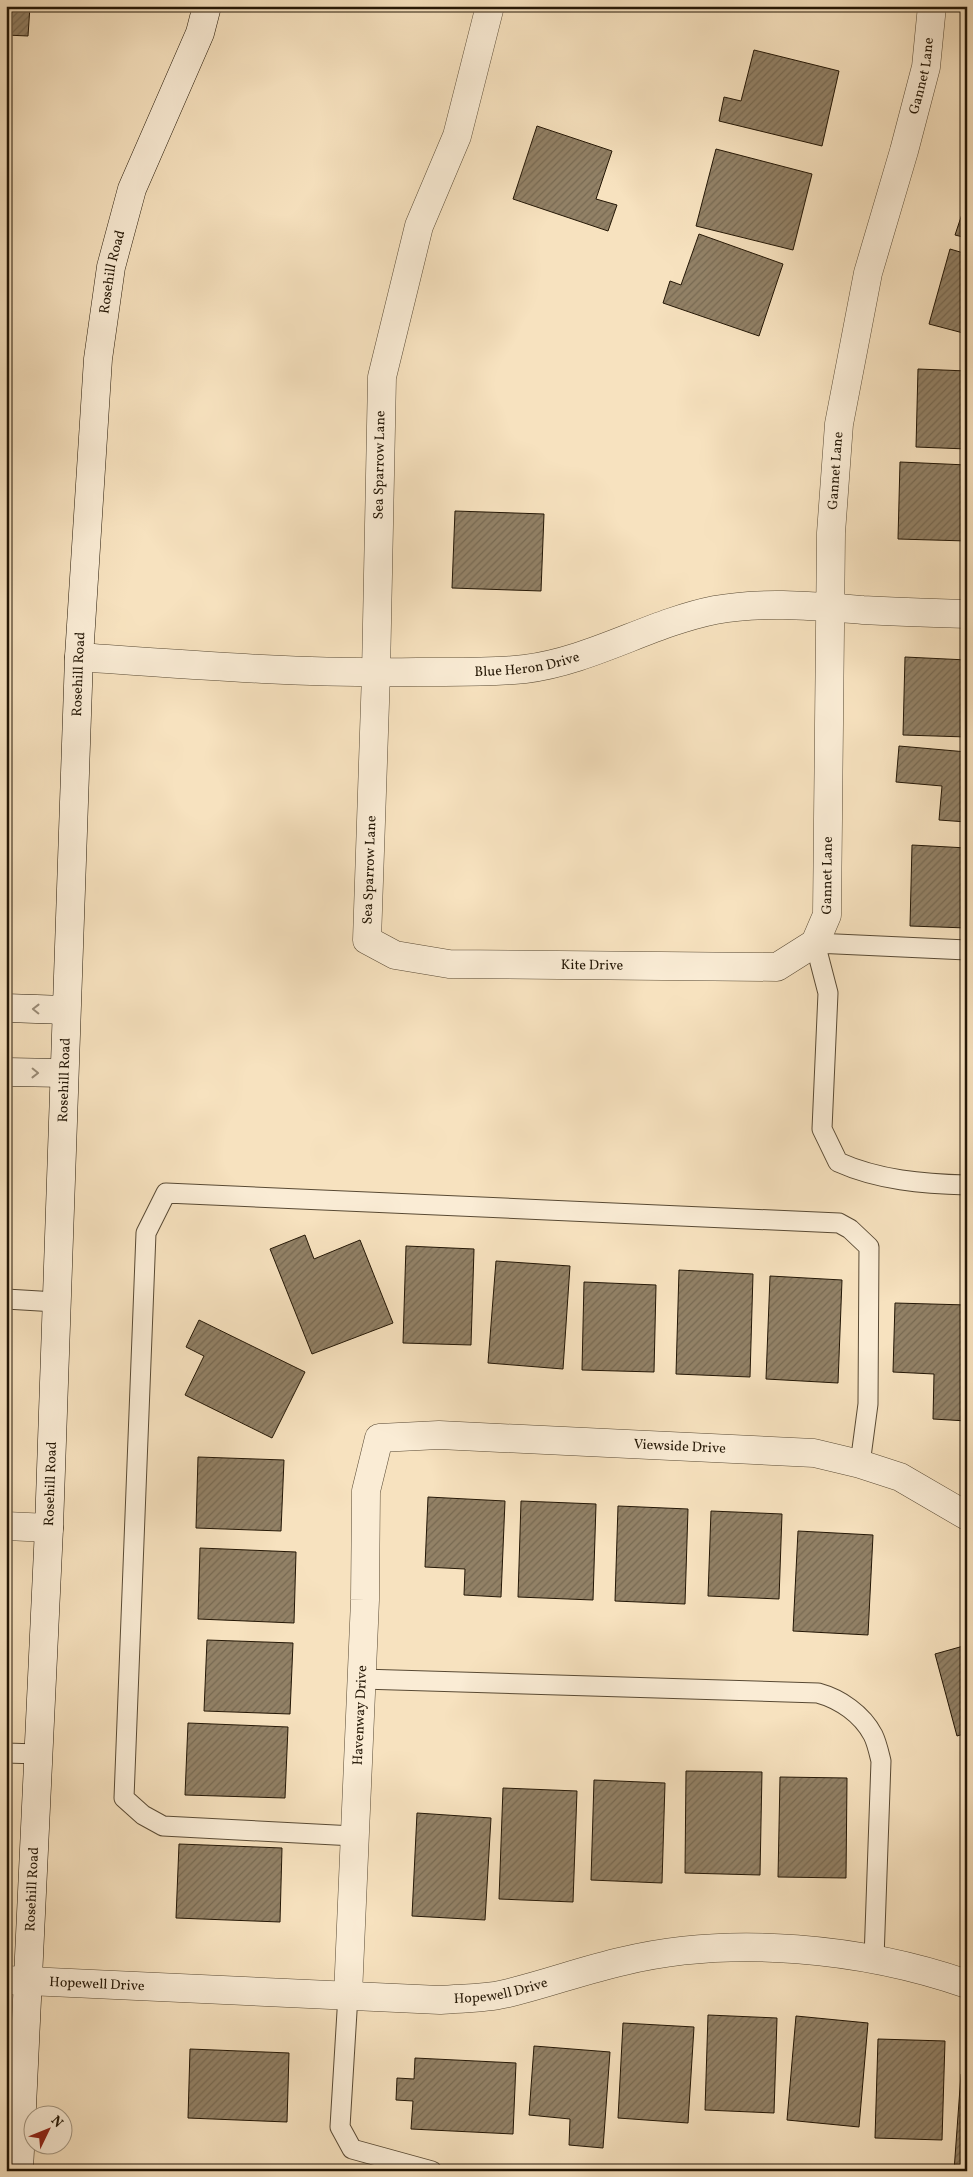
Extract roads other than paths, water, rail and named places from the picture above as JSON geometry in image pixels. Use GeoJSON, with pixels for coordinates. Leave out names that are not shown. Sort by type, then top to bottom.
{"type":"FeatureCollection","features":[{"type":"Feature","properties":{"kind":"street","name":"Rosehill Road"},"geometry":{"type":"LineString","coordinates":[[19,2171],[17,1980],[38,1754],[49,1528],[80,657],[98,359],[111,267],[132,189],[200,33],[207,6]]}},
{"type":"Feature","properties":{"kind":"street","name":"Sea Sparrow Lane"},"geometry":{"type":"LineString","coordinates":[[367,940],[376,673],[382,377],[419,226],[457,136],[490,6]]}},
{"type":"Feature","properties":{"kind":"street","name":"Gannet Lane"},"geometry":{"type":"LineString","coordinates":[[815,943],[826,915],[829,608],[831,533],[839,424],[868,273],[926,67],[932,6]]}},
{"type":"Feature","properties":{"kind":"street","name":"Blue Heron Drive"},"geometry":{"type":"LineString","coordinates":[[80,657],[249,669],[376,673],[483,673],[528,669],[576,658],[629,637],[712,611],[744,606],[786,604],[829,608],[967,614]]}},
{"type":"Feature","properties":{"kind":"street","name":"Kite Drive"},"geometry":{"type":"LineString","coordinates":[[367,940],[395,954],[449,964],[777,967],[815,943]]}},
{"type":"Feature","properties":{"kind":"street"},"geometry":{"type":"LineString","coordinates":[[6,1008],[66,1010]]}},
{"type":"Feature","properties":{"kind":"street"},"geometry":{"type":"LineString","coordinates":[[6,1072],[64,1073]]}},
{"type":"Feature","properties":{"kind":"street","name":"Viewside Drive"},"geometry":{"type":"LineString","coordinates":[[379,1438],[439,1435],[804,1452],[860,1464],[900,1477],[967,1516]]}},
{"type":"Feature","properties":{"kind":"street","name":"Havenway Drive"},"geometry":{"type":"LineString","coordinates":[[348,1995],[362,1679],[366,1491],[379,1438]]}},
{"type":"Feature","properties":{"kind":"street"},"geometry":{"type":"LineString","coordinates":[[6,1526],[49,1528]]}},
{"type":"Feature","properties":{"kind":"street","name":"Hopewell Drive"},"geometry":{"type":"LineString","coordinates":[[17,1980],[440,2000],[502,1995],[624,1960],[709,1949],[806,1950],[874,1958],[929,1971],[967,1984]]}},
{"type":"Feature","properties":{"kind":"lane"},"geometry":{"type":"LineString","coordinates":[[967,950],[815,943],[828,993],[822,1129],[838,1162],[858,1171],[925,1184],[967,1185]]}},
{"type":"Feature","properties":{"kind":"lane"},"geometry":{"type":"LineString","coordinates":[[354,1836],[163,1826],[143,1815],[124,1798],[146,1234],[166,1193],[839,1223],[850,1229],[869,1247],[868,1404],[860,1464]]}},
{"type":"Feature","properties":{"kind":"lane"},"geometry":{"type":"LineString","coordinates":[[6,1299],[56,1302]]}},
{"type":"Feature","properties":{"kind":"lane"},"geometry":{"type":"LineString","coordinates":[[362,1679],[818,1693],[836,1698],[857,1715],[873,1734],[881,1761],[874,1958]]}},
{"type":"Feature","properties":{"kind":"lane"},"geometry":{"type":"LineString","coordinates":[[6,1753],[38,1754]]}},
{"type":"Feature","properties":{"kind":"lane"},"geometry":{"type":"LineString","coordinates":[[348,1995],[340,2127],[352,2149],[432,2171]]}}]}
